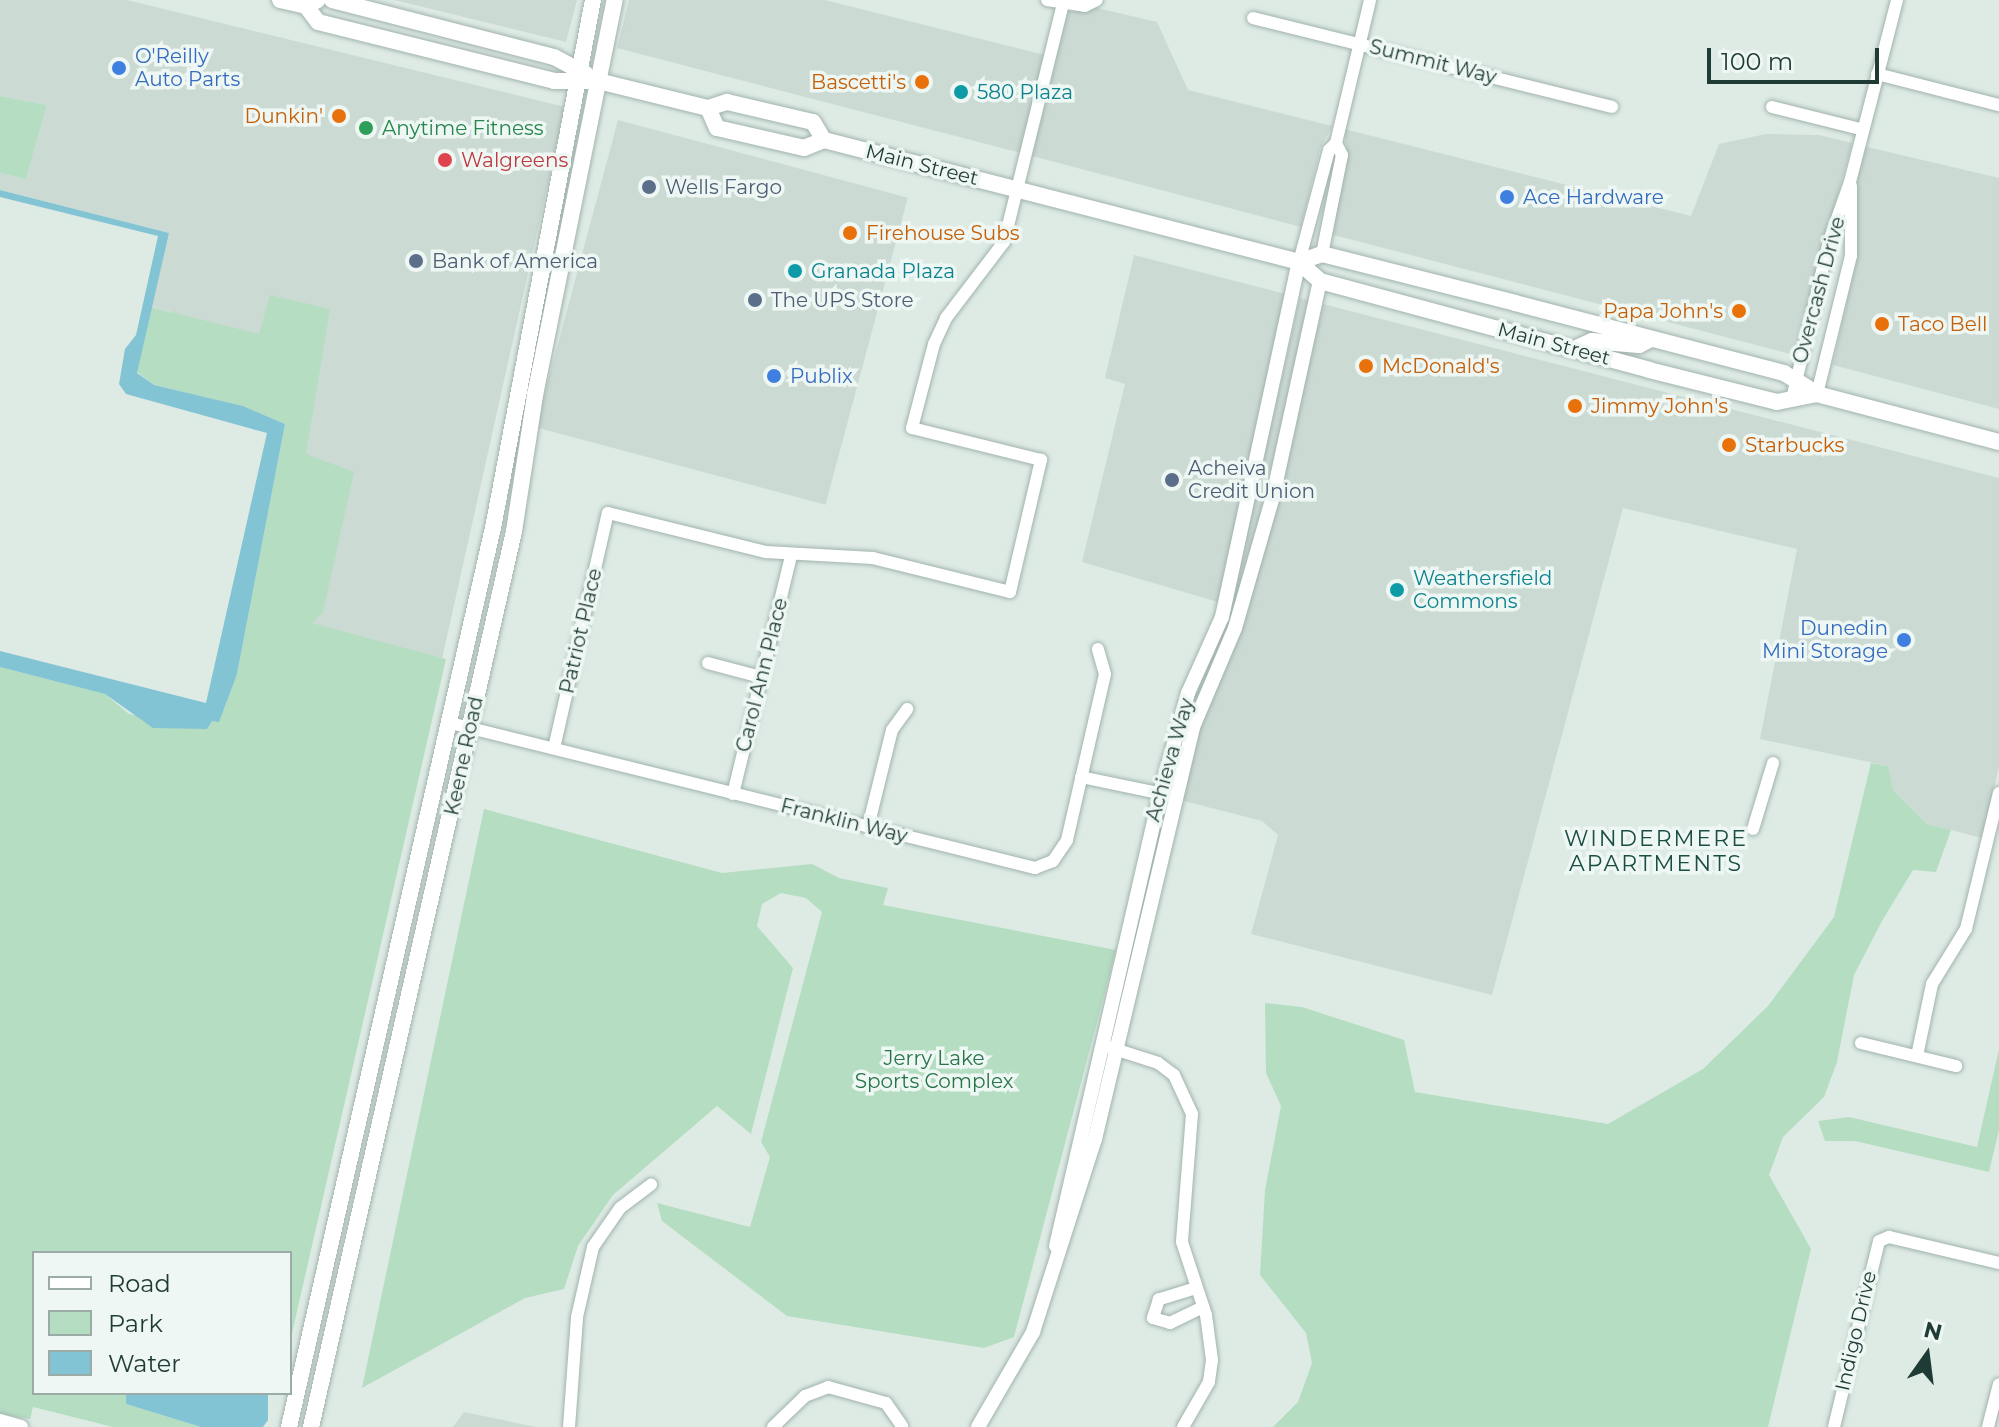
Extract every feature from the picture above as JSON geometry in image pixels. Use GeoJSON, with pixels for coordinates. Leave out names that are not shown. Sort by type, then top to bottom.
{"type":"FeatureCollection","features":[{"type":"Feature","properties":{"kind":"main road","name":"Main Street"},"geometry":{"type":"LineString","coordinates":[[280,0],[312,3],[318,22],[554,81],[577,75]]}},
{"type":"Feature","properties":{"kind":"main road","name":"Main Street"},"geometry":{"type":"LineString","coordinates":[[332,0],[554,57],[577,75],[598,81],[708,108],[727,102],[813,122],[824,140]]}},
{"type":"Feature","properties":{"kind":"main road","name":"Keene Road"},"geometry":{"type":"LineString","coordinates":[[289,1427],[493,528],[593,0]]}},
{"type":"Feature","properties":{"kind":"main road","name":"Keene Road"},"geometry":{"type":"LineString","coordinates":[[311,1427],[514,531],[615,0]]}},
{"type":"Feature","properties":{"kind":"main road","name":"Main Street"},"geometry":{"type":"LineString","coordinates":[[708,108],[717,128],[804,148],[824,140],[1018,189],[1299,262],[1320,281],[1777,402],[1817,394]]}},
{"type":"Feature","properties":{"kind":"main road","name":"Main Street"},"geometry":{"type":"LineString","coordinates":[[1322,254],[1651,339],[1795,380],[1817,394],[1999,442]]}},
{"type":"Feature","properties":{"kind":"main road"},"geometry":{"type":"LineString","coordinates":[[1299,262],[1322,254],[1320,281]]}},
{"type":"Feature","properties":{"kind":"main road"},"geometry":{"type":"LineString","coordinates":[[1574,349],[1592,341],[1639,345],[1651,339]]}},
{"type":"Feature","properties":{"kind":"street"},"geometry":{"type":"LineString","coordinates":[[1047,0],[1085,6],[1097,0]]}},
{"type":"Feature","properties":{"kind":"street"},"geometry":{"type":"LineString","coordinates":[[1299,262],[1329,150],[1336,143],[1370,0]]}},
{"type":"Feature","properties":{"kind":"street","name":"Overcash Drive"},"geometry":{"type":"LineString","coordinates":[[1792,399],[1829,241],[1850,182],[1860,129],[1897,0]]}},
{"type":"Feature","properties":{"kind":"street"},"geometry":{"type":"LineString","coordinates":[[791,556],[873,558],[1010,592],[1041,460],[912,428],[934,344],[946,318],[1004,242],[1063,4]]}},
{"type":"Feature","properties":{"kind":"street","name":"Summit Way"},"geometry":{"type":"LineString","coordinates":[[1253,18],[1612,107]]}},
{"type":"Feature","properties":{"kind":"street"},"geometry":{"type":"LineString","coordinates":[[1877,74],[1999,105]]}},
{"type":"Feature","properties":{"kind":"street"},"geometry":{"type":"LineString","coordinates":[[1772,107],[1860,129]]}},
{"type":"Feature","properties":{"kind":"street"},"geometry":{"type":"LineString","coordinates":[[1322,254],[1342,155],[1336,143]]}},
{"type":"Feature","properties":{"kind":"street","name":"Overcash Drive"},"geometry":{"type":"LineString","coordinates":[[1817,394],[1851,256],[1850,182]]}},
{"type":"Feature","properties":{"kind":"street","name":"Achieva Way"},"geometry":{"type":"LineString","coordinates":[[1054,1263],[1160,794],[1188,693],[1222,617],[1299,262]]}},
{"type":"Feature","properties":{"kind":"street","name":"Achieva Way"},"geometry":{"type":"LineString","coordinates":[[978,1427],[1016,1367],[1095,1139],[1193,727],[1235,628],[1273,496],[1320,281]]}},
{"type":"Feature","properties":{"kind":"street","name":"Patriot Place"},"geometry":{"type":"LineString","coordinates":[[554,748],[608,513],[791,556]]}},
{"type":"Feature","properties":{"kind":"street","name":"Carol Ann Place"},"geometry":{"type":"LineString","coordinates":[[733,794],[791,556]]}},
{"type":"Feature","properties":{"kind":"street","name":"Franklin Way"},"geometry":{"type":"LineString","coordinates":[[450,723],[1035,868],[1064,849],[1105,674],[1098,649]]}},
{"type":"Feature","properties":{"kind":"street"},"geometry":{"type":"LineString","coordinates":[[708,663],[761,677]]}},
{"type":"Feature","properties":{"kind":"street"},"geometry":{"type":"LineString","coordinates":[[868,827],[892,730],[907,709]]}},
{"type":"Feature","properties":{"kind":"street"},"geometry":{"type":"LineString","coordinates":[[1753,829],[1773,763]]}},
{"type":"Feature","properties":{"kind":"street"},"geometry":{"type":"LineString","coordinates":[[1081,777],[1160,794],[1179,795]]}},
{"type":"Feature","properties":{"kind":"street"},"geometry":{"type":"LineString","coordinates":[[1917,1056],[1932,984],[1966,929],[1999,793]]}},
{"type":"Feature","properties":{"kind":"street"},"geometry":{"type":"LineString","coordinates":[[1861,1043],[1956,1066]]}},
{"type":"Feature","properties":{"kind":"street"},"geometry":{"type":"LineString","coordinates":[[1101,1045],[1158,1063],[1185,1090],[1193,1133],[1181,1234],[1211,1342],[1209,1382],[1183,1427]]}},
{"type":"Feature","properties":{"kind":"street"},"geometry":{"type":"LineString","coordinates":[[569,1427],[577,1317],[593,1247],[620,1208],[651,1185]]}},
{"type":"Feature","properties":{"kind":"street","name":"Indigo Drive"},"geometry":{"type":"LineString","coordinates":[[1834,1427],[1874,1253],[1883,1237],[1999,1263]]}},
{"type":"Feature","properties":{"kind":"street"},"geometry":{"type":"LineString","coordinates":[[1196,1288],[1159,1299],[1153,1318],[1170,1323],[1203,1307]]}},
{"type":"Feature","properties":{"kind":"street"},"geometry":{"type":"LineString","coordinates":[[1988,1427],[1996,1413],[1999,1384]]}},
{"type":"Feature","properties":{"kind":"street"},"geometry":{"type":"LineString","coordinates":[[773,1427],[805,1396],[828,1387],[886,1403],[902,1426]]}},
{"type":"Feature","properties":{"kind":"street"},"geometry":{"type":"LineString","coordinates":[[0,1421],[21,1427]]}},
{"type":"Feature","properties":{"kind":"shaded area"},"geometry":{"type":"Polygon","coordinates":[[[0,0],[127,0],[565,107],[442,659],[311,623],[306,454],[260,335],[150,307],[169,233],[0,190],[0,173],[26,179],[47,105],[0,96],[0,0]]]}},
{"type":"Feature","properties":{"kind":"shaded area"},"geometry":{"type":"Polygon","coordinates":[[[394,0],[577,0],[566,42],[394,0]]]}},
{"type":"Feature","properties":{"kind":"shaded area"},"geometry":{"type":"Polygon","coordinates":[[[629,0],[825,0],[1045,55],[1021,153],[617,48],[629,0]]]}},
{"type":"Feature","properties":{"kind":"shaded area"},"geometry":{"type":"Polygon","coordinates":[[[1097,8],[1157,22],[1188,90],[1332,126],[1320,149],[1301,227],[1032,156],[1068,12],[1097,8]]]}},
{"type":"Feature","properties":{"kind":"shaded area"},"geometry":{"type":"Polygon","coordinates":[[[618,120],[908,198],[825,505],[536,427],[618,120]]]}},
{"type":"Feature","properties":{"kind":"shaded area"},"geometry":{"type":"Polygon","coordinates":[[[1344,129],[1691,216],[1719,144],[1766,134],[1819,135],[1852,143],[1794,355],[1330,234],[1348,156],[1344,129]]]}},
{"type":"Feature","properties":{"kind":"shaded area"},"geometry":{"type":"Polygon","coordinates":[[[1863,146],[1999,178],[1999,409],[1833,365],[1857,257],[1857,182],[1863,146]]]}},
{"type":"Feature","properties":{"kind":"shaded area"},"geometry":{"type":"Polygon","coordinates":[[[1134,255],[1289,295],[1218,602],[1082,562],[1125,384],[1105,378],[1134,255]]]}},
{"type":"Feature","properties":{"kind":"shaded area"},"geometry":{"type":"Polygon","coordinates":[[[1300,298],[1311,301],[1267,495],[1230,626],[1188,725],[1174,788],[1168,788],[1195,692],[1227,618],[1300,298]]]}},
{"type":"Feature","properties":{"kind":"shaded area"},"geometry":{"type":"Polygon","coordinates":[[[1323,304],[1999,478],[1999,767],[1982,838],[1927,824],[1894,791],[1888,766],[1760,739],[1797,549],[1623,508],[1492,995],[1251,934],[1278,835],[1262,821],[1184,801],[1184,796],[1199,729],[1241,630],[1278,498],[1323,304]]]}},
{"type":"Feature","properties":{"kind":"shaded area"},"geometry":{"type":"Polygon","coordinates":[[[464,1412],[536,1427],[453,1427],[464,1412]]]}},
{"type":"Feature","properties":{"kind":"green space"},"geometry":{"type":"Polygon","coordinates":[[[0,96],[47,105],[26,179],[0,173],[0,96]]]}},
{"type":"Feature","properties":{"kind":"green space"},"geometry":{"type":"Polygon","coordinates":[[[270,295],[330,309],[306,454],[354,472],[323,612],[312,623],[446,659],[292,1333],[292,1251],[32,1251],[32,1395],[126,1395],[126,1404],[201,1427],[113,1427],[33,1407],[30,1419],[0,1414],[0,667],[105,694],[129,714],[207,729],[237,674],[285,424],[243,406],[154,385],[137,372],[138,353],[150,307],[173,313],[175,308],[175,313],[259,334],[270,295]]]}},
{"type":"Feature","properties":{"kind":"green space"},"geometry":{"type":"Polygon","coordinates":[[[1871,763],[1888,766],[1894,791],[1927,824],[1951,830],[1936,872],[1913,870],[1882,921],[1854,975],[1837,1062],[1824,1097],[1783,1137],[1769,1175],[1811,1249],[1768,1427],[1273,1427],[1298,1402],[1312,1363],[1306,1333],[1260,1275],[1265,1190],[1281,1106],[1266,1073],[1265,1003],[1302,1007],[1404,1040],[1415,1092],[1608,1124],[1703,1069],[1768,1006],[1834,917],[1871,763]]]}},
{"type":"Feature","properties":{"kind":"green space","name":"Jerry Lake Sports Complex"},"geometry":{"type":"Polygon","coordinates":[[[484,809],[722,873],[812,864],[839,878],[888,888],[883,905],[1116,950],[1014,1337],[984,1348],[787,1316],[662,1221],[657,1203],[750,1227],[770,1157],[761,1142],[822,912],[806,898],[781,893],[762,904],[757,926],[793,968],[751,1134],[717,1106],[613,1195],[578,1246],[564,1289],[525,1298],[362,1388],[484,809]]]}},
{"type":"Feature","properties":{"kind":"green space"},"geometry":{"type":"Polygon","coordinates":[[[1999,1049],[1999,1130],[1989,1172],[1855,1141],[1825,1141],[1818,1121],[1849,1117],[1977,1147],[1999,1049]]]}},
{"type":"Feature","properties":{"kind":"water"},"geometry":{"type":"Polygon","coordinates":[[[0,190],[169,233],[137,373],[154,385],[243,406],[285,424],[237,674],[219,722],[212,721],[207,729],[153,728],[105,694],[0,667],[0,651],[206,703],[267,433],[126,394],[119,384],[125,349],[136,335],[158,236],[0,197],[0,190]]]}},
{"type":"Feature","properties":{"kind":"water"},"geometry":{"type":"Polygon","coordinates":[[[126,1395],[268,1395],[268,1420],[263,1427],[201,1427],[126,1404],[126,1395]]]}},
{"type":"Feature","properties":{"kind":"place","name":"O'Reilly Auto Parts"},"geometry":{"type":"Point","coordinates":[119,68]}},
{"type":"Feature","properties":{"kind":"place","name":"Bascetti's"},"geometry":{"type":"Point","coordinates":[922,82]}},
{"type":"Feature","properties":{"kind":"place","name":"580 Plaza"},"geometry":{"type":"Point","coordinates":[961,92]}},
{"type":"Feature","properties":{"kind":"place","name":"Dunkin'"},"geometry":{"type":"Point","coordinates":[339,116]}},
{"type":"Feature","properties":{"kind":"place","name":"Anytime Fitness"},"geometry":{"type":"Point","coordinates":[366,128]}},
{"type":"Feature","properties":{"kind":"place","name":"Walgreens"},"geometry":{"type":"Point","coordinates":[445,160]}},
{"type":"Feature","properties":{"kind":"place","name":"Wells Fargo"},"geometry":{"type":"Point","coordinates":[649,187]}},
{"type":"Feature","properties":{"kind":"place","name":"Ace Hardware"},"geometry":{"type":"Point","coordinates":[1507,197]}},
{"type":"Feature","properties":{"kind":"place","name":"Firehouse Subs"},"geometry":{"type":"Point","coordinates":[850,233]}},
{"type":"Feature","properties":{"kind":"place","name":"Bank of America"},"geometry":{"type":"Point","coordinates":[416,261]}},
{"type":"Feature","properties":{"kind":"place","name":"Granada Plaza"},"geometry":{"type":"Point","coordinates":[795,271]}},
{"type":"Feature","properties":{"kind":"place","name":"The UPS Store"},"geometry":{"type":"Point","coordinates":[755,300]}},
{"type":"Feature","properties":{"kind":"place","name":"Papa John's"},"geometry":{"type":"Point","coordinates":[1739,311]}},
{"type":"Feature","properties":{"kind":"place","name":"Taco Bell"},"geometry":{"type":"Point","coordinates":[1882,324]}},
{"type":"Feature","properties":{"kind":"place","name":"McDonald's"},"geometry":{"type":"Point","coordinates":[1366,366]}},
{"type":"Feature","properties":{"kind":"place","name":"Publix"},"geometry":{"type":"Point","coordinates":[774,376]}},
{"type":"Feature","properties":{"kind":"place","name":"Jimmy John's"},"geometry":{"type":"Point","coordinates":[1575,406]}},
{"type":"Feature","properties":{"kind":"place","name":"Starbucks"},"geometry":{"type":"Point","coordinates":[1729,445]}},
{"type":"Feature","properties":{"kind":"place","name":"Acheiva Credit Union"},"geometry":{"type":"Point","coordinates":[1172,480]}},
{"type":"Feature","properties":{"kind":"place","name":"Weathersfield Commons"},"geometry":{"type":"Point","coordinates":[1397,590]}},
{"type":"Feature","properties":{"kind":"place","name":"Dunedin Mini Storage"},"geometry":{"type":"Point","coordinates":[1904,640]}},
{"type":"Feature","properties":{"kind":"district","name":"WINDERMERE APARTMENTS"},"geometry":{"type":"Point","coordinates":[1656,850]}}]}
